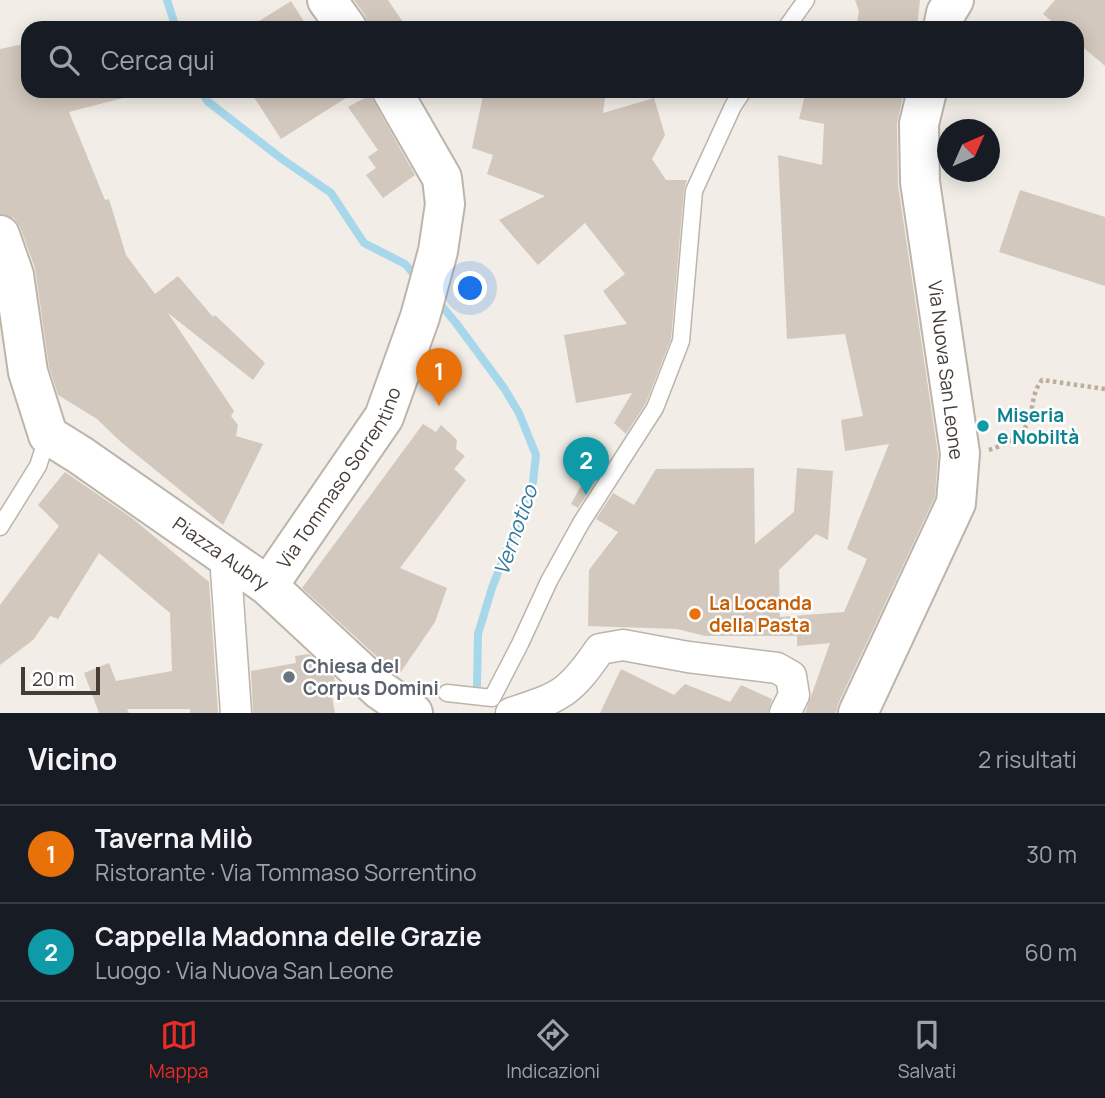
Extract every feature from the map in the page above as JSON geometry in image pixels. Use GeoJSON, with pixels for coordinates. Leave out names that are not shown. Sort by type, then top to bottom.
{"type":"FeatureCollection","features":[{"type":"Feature","properties":{"kind":"street"},"geometry":{"type":"LineString","coordinates":[[327,0],[342,21]]}},
{"type":"Feature","properties":{"kind":"street"},"geometry":{"type":"LineString","coordinates":[[944,21],[954,0]]}},
{"type":"Feature","properties":{"kind":"street","name":"Via Tommaso Sorrentino"},"geometry":{"type":"LineString","coordinates":[[268,586],[384,416],[420,317],[438,251],[445,204],[442,178],[396,98]]}},
{"type":"Feature","properties":{"kind":"street","name":"Via Nuova San Leone"},"geometry":{"type":"LineString","coordinates":[[858,713],[956,503],[960,453],[920,181],[919,124],[926,98]]}},
{"type":"Feature","properties":{"kind":"street"},"geometry":{"type":"LineString","coordinates":[[0,235],[14,275],[28,372],[48,435]]}},
{"type":"Feature","properties":{"kind":"street","name":"Piazza Aubry"},"geometry":{"type":"LineString","coordinates":[[48,435],[268,586],[379,701],[413,713]]}},
{"type":"Feature","properties":{"kind":"street"},"geometry":{"type":"LineString","coordinates":[[225,556],[236,713]]}},
{"type":"Feature","properties":{"kind":"street"},"geometry":{"type":"LineString","coordinates":[[511,713],[561,694],[582,677],[600,649],[624,645],[688,657],[777,668],[791,676],[794,695],[785,713]]}},
{"type":"Feature","properties":{"kind":"lane"},"geometry":{"type":"LineString","coordinates":[[791,21],[806,0]]}},
{"type":"Feature","properties":{"kind":"lane"},"geometry":{"type":"LineString","coordinates":[[447,693],[492,698],[549,580],[581,523],[655,408],[681,341],[694,191],[738,98]]}},
{"type":"Feature","properties":{"kind":"lane"},"geometry":{"type":"LineString","coordinates":[[0,527],[38,466],[48,435]]}},
{"type":"Feature","properties":{"kind":"path"},"geometry":{"type":"LineString","coordinates":[[960,453],[996,448],[1019,433],[1027,425],[1036,387],[1042,380],[1105,389]]}},
{"type":"Feature","properties":{"kind":"building"},"geometry":{"type":"Polygon","coordinates":[[[354,0],[388,0],[402,21],[367,21],[354,0]]]}},
{"type":"Feature","properties":{"kind":"building"},"geometry":{"type":"Polygon","coordinates":[[[855,0],[920,0],[918,21],[857,21],[859,11],[855,0]]]}},
{"type":"Feature","properties":{"kind":"building"},"geometry":{"type":"Polygon","coordinates":[[[1055,0],[1105,0],[1105,66],[1084,48],[1084,21],[1052,21],[1043,14],[1055,0]]]}},
{"type":"Feature","properties":{"kind":"building"},"geometry":{"type":"Polygon","coordinates":[[[291,1],[304,21],[259,21],[291,1]]]}},
{"type":"Feature","properties":{"kind":"building"},"geometry":{"type":"Polygon","coordinates":[[[21,44],[21,98],[123,98],[69,112],[105,200],[109,199],[126,255],[155,294],[178,276],[213,317],[215,315],[265,363],[253,380],[168,313],[234,411],[231,416],[238,425],[236,436],[263,444],[223,525],[121,442],[97,419],[58,395],[49,367],[35,268],[20,227],[14,218],[0,214],[0,49],[21,44]]]}},
{"type":"Feature","properties":{"kind":"building"},"geometry":{"type":"Polygon","coordinates":[[[255,98],[346,98],[281,139],[255,98]]]}},
{"type":"Feature","properties":{"kind":"building"},"geometry":{"type":"Polygon","coordinates":[[[364,98],[372,98],[415,175],[383,198],[366,175],[376,168],[368,157],[378,150],[348,107],[364,98]]]}},
{"type":"Feature","properties":{"kind":"building"},"geometry":{"type":"Polygon","coordinates":[[[483,98],[605,98],[603,113],[654,98],[665,135],[652,159],[666,180],[687,180],[671,339],[646,403],[626,434],[614,423],[632,393],[576,403],[564,335],[627,324],[603,291],[625,274],[585,223],[538,265],[499,220],[545,196],[487,174],[493,155],[472,148],[483,98]]]}},
{"type":"Feature","properties":{"kind":"building"},"geometry":{"type":"Polygon","coordinates":[[[804,98],[903,98],[897,124],[898,185],[938,454],[935,497],[836,713],[805,713],[830,643],[797,646],[797,636],[705,636],[677,629],[588,626],[589,570],[618,532],[596,519],[613,493],[634,505],[656,469],[754,468],[755,544],[794,512],[797,468],[833,471],[828,540],[816,534],[779,570],[780,617],[844,612],[867,559],[847,549],[889,444],[845,451],[841,420],[863,416],[845,334],[787,339],[778,155],[822,165],[824,124],[799,119],[804,98]]]}},
{"type":"Feature","properties":{"kind":"building"},"geometry":{"type":"Polygon","coordinates":[[[1020,190],[1105,217],[1105,286],[999,252],[1020,190]]]}},
{"type":"Feature","properties":{"kind":"building"},"geometry":{"type":"Polygon","coordinates":[[[423,424],[436,432],[441,425],[457,440],[456,449],[465,456],[454,469],[466,480],[400,568],[447,588],[435,622],[398,676],[302,588],[423,424]]]}},
{"type":"Feature","properties":{"kind":"building"},"geometry":{"type":"Polygon","coordinates":[[[65,472],[132,518],[209,582],[218,713],[190,713],[190,709],[127,709],[129,713],[99,713],[84,673],[109,663],[116,681],[172,671],[170,613],[99,553],[58,619],[50,616],[33,640],[0,665],[0,605],[59,526],[38,505],[65,472]]]}},
{"type":"Feature","properties":{"kind":"building"},"geometry":{"type":"Polygon","coordinates":[[[586,477],[595,482],[578,508],[571,504],[586,477]]]}},
{"type":"Feature","properties":{"kind":"building","name":"Chiesa del Corpus Domini"},"geometry":{"type":"Polygon","coordinates":[[[309,654],[334,677],[335,683],[330,684],[335,713],[253,713],[251,671],[296,663],[295,656],[309,654]]]}},
{"type":"Feature","properties":{"kind":"building"},"geometry":{"type":"Polygon","coordinates":[[[621,669],[674,695],[685,684],[730,702],[741,685],[772,699],[768,713],[600,713],[621,669]]]}},
{"type":"Feature","properties":{"kind":"waterway","name":"Vernotico"},"geometry":{"type":"LineString","coordinates":[[167,0],[174,21]]}},
{"type":"Feature","properties":{"kind":"waterway","name":"Vernotico"},"geometry":{"type":"LineString","coordinates":[[206,98],[282,159],[331,193],[364,243],[405,264],[418,279]]}},
{"type":"Feature","properties":{"kind":"waterway","name":"Vernotico"},"geometry":{"type":"LineString","coordinates":[[436,299],[504,388],[519,413],[536,455],[533,482],[492,588],[478,634],[477,686]]}},
{"type":"Feature","properties":{"kind":"place","name":"Taverna Milò"},"geometry":{"type":"Point","coordinates":[439,406]}},
{"type":"Feature","properties":{"kind":"place","name":"Miseria e Nobiltà"},"geometry":{"type":"Point","coordinates":[983,426]}},
{"type":"Feature","properties":{"kind":"place","name":"Cappella Madonna delle Grazie"},"geometry":{"type":"Point","coordinates":[586,495]}},
{"type":"Feature","properties":{"kind":"place","name":"La Locanda della Pasta"},"geometry":{"type":"Point","coordinates":[695,614]}},
{"type":"Feature","properties":{"kind":"place","name":"Chiesa del Corpus Domini"},"geometry":{"type":"Point","coordinates":[289,677]}}]}
